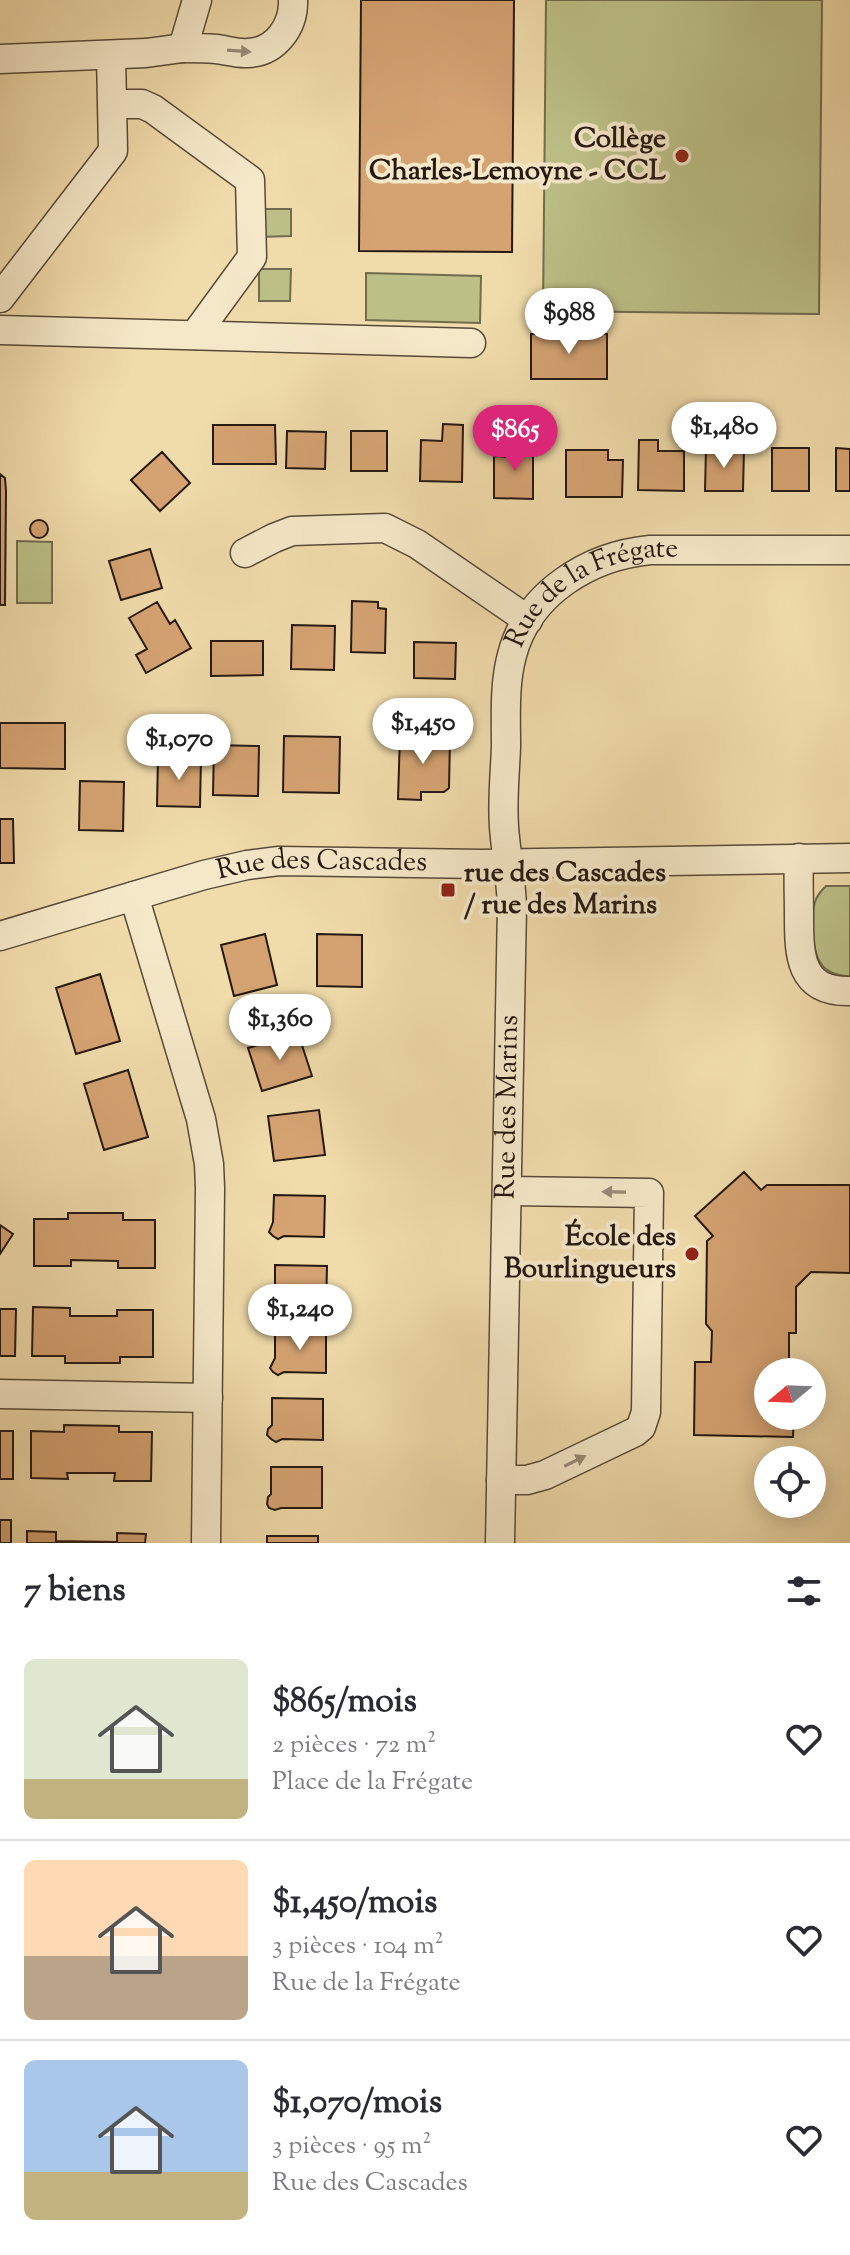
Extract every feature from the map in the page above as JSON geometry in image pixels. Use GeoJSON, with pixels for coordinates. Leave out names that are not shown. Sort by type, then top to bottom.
{"type":"FeatureCollection","features":[{"type":"Feature","properties":{"kind":"street"},"geometry":{"type":"LineString","coordinates":[[183,48],[197,0]]}},
{"type":"Feature","properties":{"kind":"street"},"geometry":{"type":"LineString","coordinates":[[0,59],[111,55],[183,48],[249,53],[263,50],[286,31],[292,18],[293,0]]}},
{"type":"Feature","properties":{"kind":"street"},"geometry":{"type":"LineString","coordinates":[[0,298],[113,151],[111,55]]}},
{"type":"Feature","properties":{"kind":"street"},"geometry":{"type":"LineString","coordinates":[[113,104],[142,104],[153,109],[250,180],[252,257],[195,335]]}},
{"type":"Feature","properties":{"kind":"street"},"geometry":{"type":"LineString","coordinates":[[0,330],[471,343]]}},
{"type":"Feature","properties":{"kind":"street"},"geometry":{"type":"LineString","coordinates":[[245,553],[292,531],[385,528],[417,544],[528,620]]}},
{"type":"Feature","properties":{"kind":"street","name":"Rue de la Frégate"},"geometry":{"type":"LineString","coordinates":[[508,864],[504,823],[508,675],[517,640],[543,599],[568,578],[608,559],[634,551],[850,550]]}},
{"type":"Feature","properties":{"kind":"street"},"geometry":{"type":"LineString","coordinates":[[799,858],[799,939],[803,966],[818,984],[830,990],[850,991]]}},
{"type":"Feature","properties":{"kind":"street","name":"Rue des Cascades"},"geometry":{"type":"LineString","coordinates":[[0,936],[228,869],[279,861],[508,864],[850,858]]}},
{"type":"Feature","properties":{"kind":"street","name":"Rue des Marins"},"geometry":{"type":"LineString","coordinates":[[500,1543],[512,906],[508,864]]}},
{"type":"Feature","properties":{"kind":"street"},"geometry":{"type":"LineString","coordinates":[[134,896],[198,1111],[209,1164],[206,1543]]}},
{"type":"Feature","properties":{"kind":"street"},"geometry":{"type":"LineString","coordinates":[[501,1480],[527,1480],[545,1475],[635,1432],[641,1427],[646,1412],[649,1193],[507,1191]]}},
{"type":"Feature","properties":{"kind":"street"},"geometry":{"type":"LineString","coordinates":[[0,1394],[208,1398]]}},
{"type":"Feature","properties":{"kind":"green space","name":"Collège Charles-Lemoyne - CCL"},"geometry":{"type":"Polygon","coordinates":[[[546,0],[822,0],[819,314],[543,311],[546,0]]]}},
{"type":"Feature","properties":{"kind":"green space"},"geometry":{"type":"Polygon","coordinates":[[[258,209],[291,209],[291,236],[258,237],[258,209]]]}},
{"type":"Feature","properties":{"kind":"green space"},"geometry":{"type":"Polygon","coordinates":[[[259,269],[291,269],[290,301],[259,301],[259,269]]]}},
{"type":"Feature","properties":{"kind":"green space"},"geometry":{"type":"Polygon","coordinates":[[[366,273],[481,276],[480,323],[366,320],[366,273]]]}},
{"type":"Feature","properties":{"kind":"green space"},"geometry":{"type":"Polygon","coordinates":[[[17,541],[52,542],[52,603],[17,603],[17,541]]]}},
{"type":"Feature","properties":{"kind":"green space"},"geometry":{"type":"Polygon","coordinates":[[[826,886],[850,886],[850,977],[826,969],[817,956],[812,927],[813,909],[817,897],[826,886]]]}},
{"type":"Feature","properties":{"kind":"building"},"geometry":{"type":"Polygon","coordinates":[[[361,0],[514,0],[512,252],[359,251],[361,0]]]}},
{"type":"Feature","properties":{"kind":"building"},"geometry":{"type":"Polygon","coordinates":[[[531,334],[607,334],[607,379],[531,379],[531,334]]]}},
{"type":"Feature","properties":{"kind":"building"},"geometry":{"type":"Polygon","coordinates":[[[443,424],[463,425],[462,482],[420,481],[421,440],[442,441],[443,424]]]}},
{"type":"Feature","properties":{"kind":"building"},"geometry":{"type":"Polygon","coordinates":[[[213,425],[275,425],[276,464],[213,464],[213,425]]]}},
{"type":"Feature","properties":{"kind":"building"},"geometry":{"type":"Polygon","coordinates":[[[287,431],[326,432],[325,469],[286,468],[287,431]]]}},
{"type":"Feature","properties":{"kind":"building"},"geometry":{"type":"Polygon","coordinates":[[[351,431],[387,431],[387,471],[351,471],[351,431]]]}},
{"type":"Feature","properties":{"kind":"building"},"geometry":{"type":"Polygon","coordinates":[[[639,440],[658,440],[658,451],[684,451],[684,491],[638,490],[639,440]]]}},
{"type":"Feature","properties":{"kind":"building"},"geometry":{"type":"Polygon","coordinates":[[[512,442],[533,443],[533,499],[494,498],[494,456],[511,457],[512,442]]]}},
{"type":"Feature","properties":{"kind":"building"},"geometry":{"type":"Polygon","coordinates":[[[706,448],[744,449],[743,491],[705,491],[706,448]]]}},
{"type":"Feature","properties":{"kind":"building"},"geometry":{"type":"Polygon","coordinates":[[[772,448],[809,448],[809,491],[772,491],[772,448]]]}},
{"type":"Feature","properties":{"kind":"building"},"geometry":{"type":"Polygon","coordinates":[[[836,448],[850,449],[850,491],[836,491],[836,448]]]}},
{"type":"Feature","properties":{"kind":"building"},"geometry":{"type":"Polygon","coordinates":[[[566,450],[608,450],[608,460],[623,460],[622,497],[566,497],[566,450]]]}},
{"type":"Feature","properties":{"kind":"building"},"geometry":{"type":"Polygon","coordinates":[[[162,452],[190,483],[160,511],[131,480],[162,452]]]}},
{"type":"Feature","properties":{"kind":"building"},"geometry":{"type":"Polygon","coordinates":[[[0,474],[5,478],[6,491],[5,605],[0,605],[0,474]]]}},
{"type":"Feature","properties":{"kind":"building"},"geometry":{"type":"Polygon","coordinates":[[[39,520],[48,529],[39,538],[30,529],[39,520]]]}},
{"type":"Feature","properties":{"kind":"building"},"geometry":{"type":"Polygon","coordinates":[[[150,549],[162,588],[121,600],[109,561],[150,549]]]}},
{"type":"Feature","properties":{"kind":"building"},"geometry":{"type":"Polygon","coordinates":[[[352,601],[378,602],[378,608],[386,609],[385,653],[351,652],[352,601]]]}},
{"type":"Feature","properties":{"kind":"building"},"geometry":{"type":"Polygon","coordinates":[[[157,602],[170,624],[175,620],[191,648],[146,673],[136,655],[147,649],[129,618],[157,602]]]}},
{"type":"Feature","properties":{"kind":"building"},"geometry":{"type":"Polygon","coordinates":[[[292,625],[335,626],[334,670],[291,669],[292,625]]]}},
{"type":"Feature","properties":{"kind":"building"},"geometry":{"type":"Polygon","coordinates":[[[211,641],[263,641],[263,675],[211,676],[211,641]]]}},
{"type":"Feature","properties":{"kind":"building"},"geometry":{"type":"Polygon","coordinates":[[[414,642],[456,643],[455,679],[414,678],[414,642]]]}},
{"type":"Feature","properties":{"kind":"building"},"geometry":{"type":"Polygon","coordinates":[[[0,723],[65,723],[65,769],[0,768],[0,723]]]}},
{"type":"Feature","properties":{"kind":"building"},"geometry":{"type":"Polygon","coordinates":[[[400,735],[450,737],[449,788],[444,792],[421,792],[421,800],[398,799],[400,735]]]}},
{"type":"Feature","properties":{"kind":"building"},"geometry":{"type":"Polygon","coordinates":[[[284,736],[340,737],[339,793],[283,792],[284,736]]]}},
{"type":"Feature","properties":{"kind":"building"},"geometry":{"type":"Polygon","coordinates":[[[214,745],[259,746],[258,796],[213,795],[214,745]]]}},
{"type":"Feature","properties":{"kind":"building"},"geometry":{"type":"Polygon","coordinates":[[[158,756],[201,757],[200,807],[157,806],[158,756]]]}},
{"type":"Feature","properties":{"kind":"building"},"geometry":{"type":"Polygon","coordinates":[[[80,781],[124,782],[123,831],[79,830],[80,781]]]}},
{"type":"Feature","properties":{"kind":"building"},"geometry":{"type":"Polygon","coordinates":[[[0,819],[13,819],[14,863],[0,863],[0,819]]]}},
{"type":"Feature","properties":{"kind":"building"},"geometry":{"type":"Polygon","coordinates":[[[265,934],[277,985],[234,996],[221,945],[265,934]]]}},
{"type":"Feature","properties":{"kind":"building"},"geometry":{"type":"Polygon","coordinates":[[[317,934],[362,935],[362,987],[317,986],[317,934]]]}},
{"type":"Feature","properties":{"kind":"building"},"geometry":{"type":"Polygon","coordinates":[[[100,974],[120,1041],[76,1054],[56,988],[100,974]]]}},
{"type":"Feature","properties":{"kind":"building"},"geometry":{"type":"Polygon","coordinates":[[[298,1033],[312,1076],[262,1091],[248,1048],[298,1033]]]}},
{"type":"Feature","properties":{"kind":"building"},"geometry":{"type":"Polygon","coordinates":[[[128,1070],[148,1137],[104,1150],[84,1084],[128,1070]]]}},
{"type":"Feature","properties":{"kind":"building"},"geometry":{"type":"Polygon","coordinates":[[[319,1110],[325,1155],[274,1161],[268,1116],[319,1110]]]}},
{"type":"Feature","properties":{"kind":"building"},"geometry":{"type":"Polygon","coordinates":[[[744,1172],[761,1190],[767,1185],[850,1185],[850,1273],[811,1272],[796,1287],[796,1333],[789,1333],[789,1358],[754,1358],[754,1430],[793,1430],[793,1437],[694,1435],[695,1362],[711,1362],[712,1331],[706,1324],[707,1241],[713,1236],[695,1216],[744,1172]]]}},
{"type":"Feature","properties":{"kind":"building"},"geometry":{"type":"Polygon","coordinates":[[[274,1195],[325,1196],[324,1237],[284,1236],[278,1239],[273,1236],[269,1232],[273,1222],[274,1195]]]}},
{"type":"Feature","properties":{"kind":"building"},"geometry":{"type":"Polygon","coordinates":[[[68,1213],[123,1213],[123,1220],[155,1220],[155,1268],[118,1268],[118,1261],[71,1260],[71,1266],[34,1266],[34,1219],[68,1219],[68,1213]]]}},
{"type":"Feature","properties":{"kind":"building"},"geometry":{"type":"Polygon","coordinates":[[[0,1225],[13,1234],[0,1254],[0,1225]]]}},
{"type":"Feature","properties":{"kind":"building"},"geometry":{"type":"Polygon","coordinates":[[[275,1265],[327,1266],[326,1307],[285,1306],[279,1309],[274,1306],[271,1302],[275,1292],[275,1265]]]}},
{"type":"Feature","properties":{"kind":"building"},"geometry":{"type":"Polygon","coordinates":[[[33,1307],[70,1308],[70,1316],[117,1316],[117,1310],[153,1310],[153,1357],[120,1357],[120,1363],[65,1363],[65,1356],[32,1356],[33,1307]]]}},
{"type":"Feature","properties":{"kind":"building"},"geometry":{"type":"Polygon","coordinates":[[[0,1309],[16,1309],[15,1356],[0,1356],[0,1309]]]}},
{"type":"Feature","properties":{"kind":"building"},"geometry":{"type":"Polygon","coordinates":[[[275,1331],[326,1332],[326,1373],[284,1372],[278,1375],[273,1372],[270,1368],[275,1358],[275,1331]]]}},
{"type":"Feature","properties":{"kind":"building"},"geometry":{"type":"Polygon","coordinates":[[[272,1398],[323,1399],[323,1440],[282,1439],[276,1442],[271,1439],[267,1435],[272,1425],[272,1398]]]}},
{"type":"Feature","properties":{"kind":"building"},"geometry":{"type":"Polygon","coordinates":[[[64,1425],[119,1426],[119,1432],[152,1432],[151,1481],[114,1481],[115,1473],[67,1473],[68,1479],[31,1478],[31,1431],[64,1432],[64,1425]]]}},
{"type":"Feature","properties":{"kind":"building"},"geometry":{"type":"Polygon","coordinates":[[[0,1431],[13,1431],[13,1479],[0,1479],[0,1431]]]}},
{"type":"Feature","properties":{"kind":"building"},"geometry":{"type":"Polygon","coordinates":[[[271,1467],[322,1467],[322,1508],[269,1508],[271,1467]]]}},
{"type":"Feature","properties":{"kind":"building"},"geometry":{"type":"Polygon","coordinates":[[[0,1520],[11,1520],[11,1543],[0,1543],[0,1520]]]}},
{"type":"Feature","properties":{"kind":"building"},"geometry":{"type":"Polygon","coordinates":[[[27,1531],[56,1532],[56,1541],[117,1542],[117,1533],[146,1534],[145,1543],[27,1543],[27,1531]]]}},
{"type":"Feature","properties":{"kind":"building"},"geometry":{"type":"Polygon","coordinates":[[[267,1536],[318,1536],[318,1543],[267,1543],[267,1536]]]}},
{"type":"Feature","properties":{"kind":"place","name":"Collège Charles-Lemoyne - CCL"},"geometry":{"type":"Point","coordinates":[682,156]}},
{"type":"Feature","properties":{"kind":"place","name":"rue des Cascades / rue des Marins"},"geometry":{"type":"Point","coordinates":[448,890]}},
{"type":"Feature","properties":{"kind":"place","name":"École des Bourlingueurs"},"geometry":{"type":"Point","coordinates":[692,1254]}}]}
